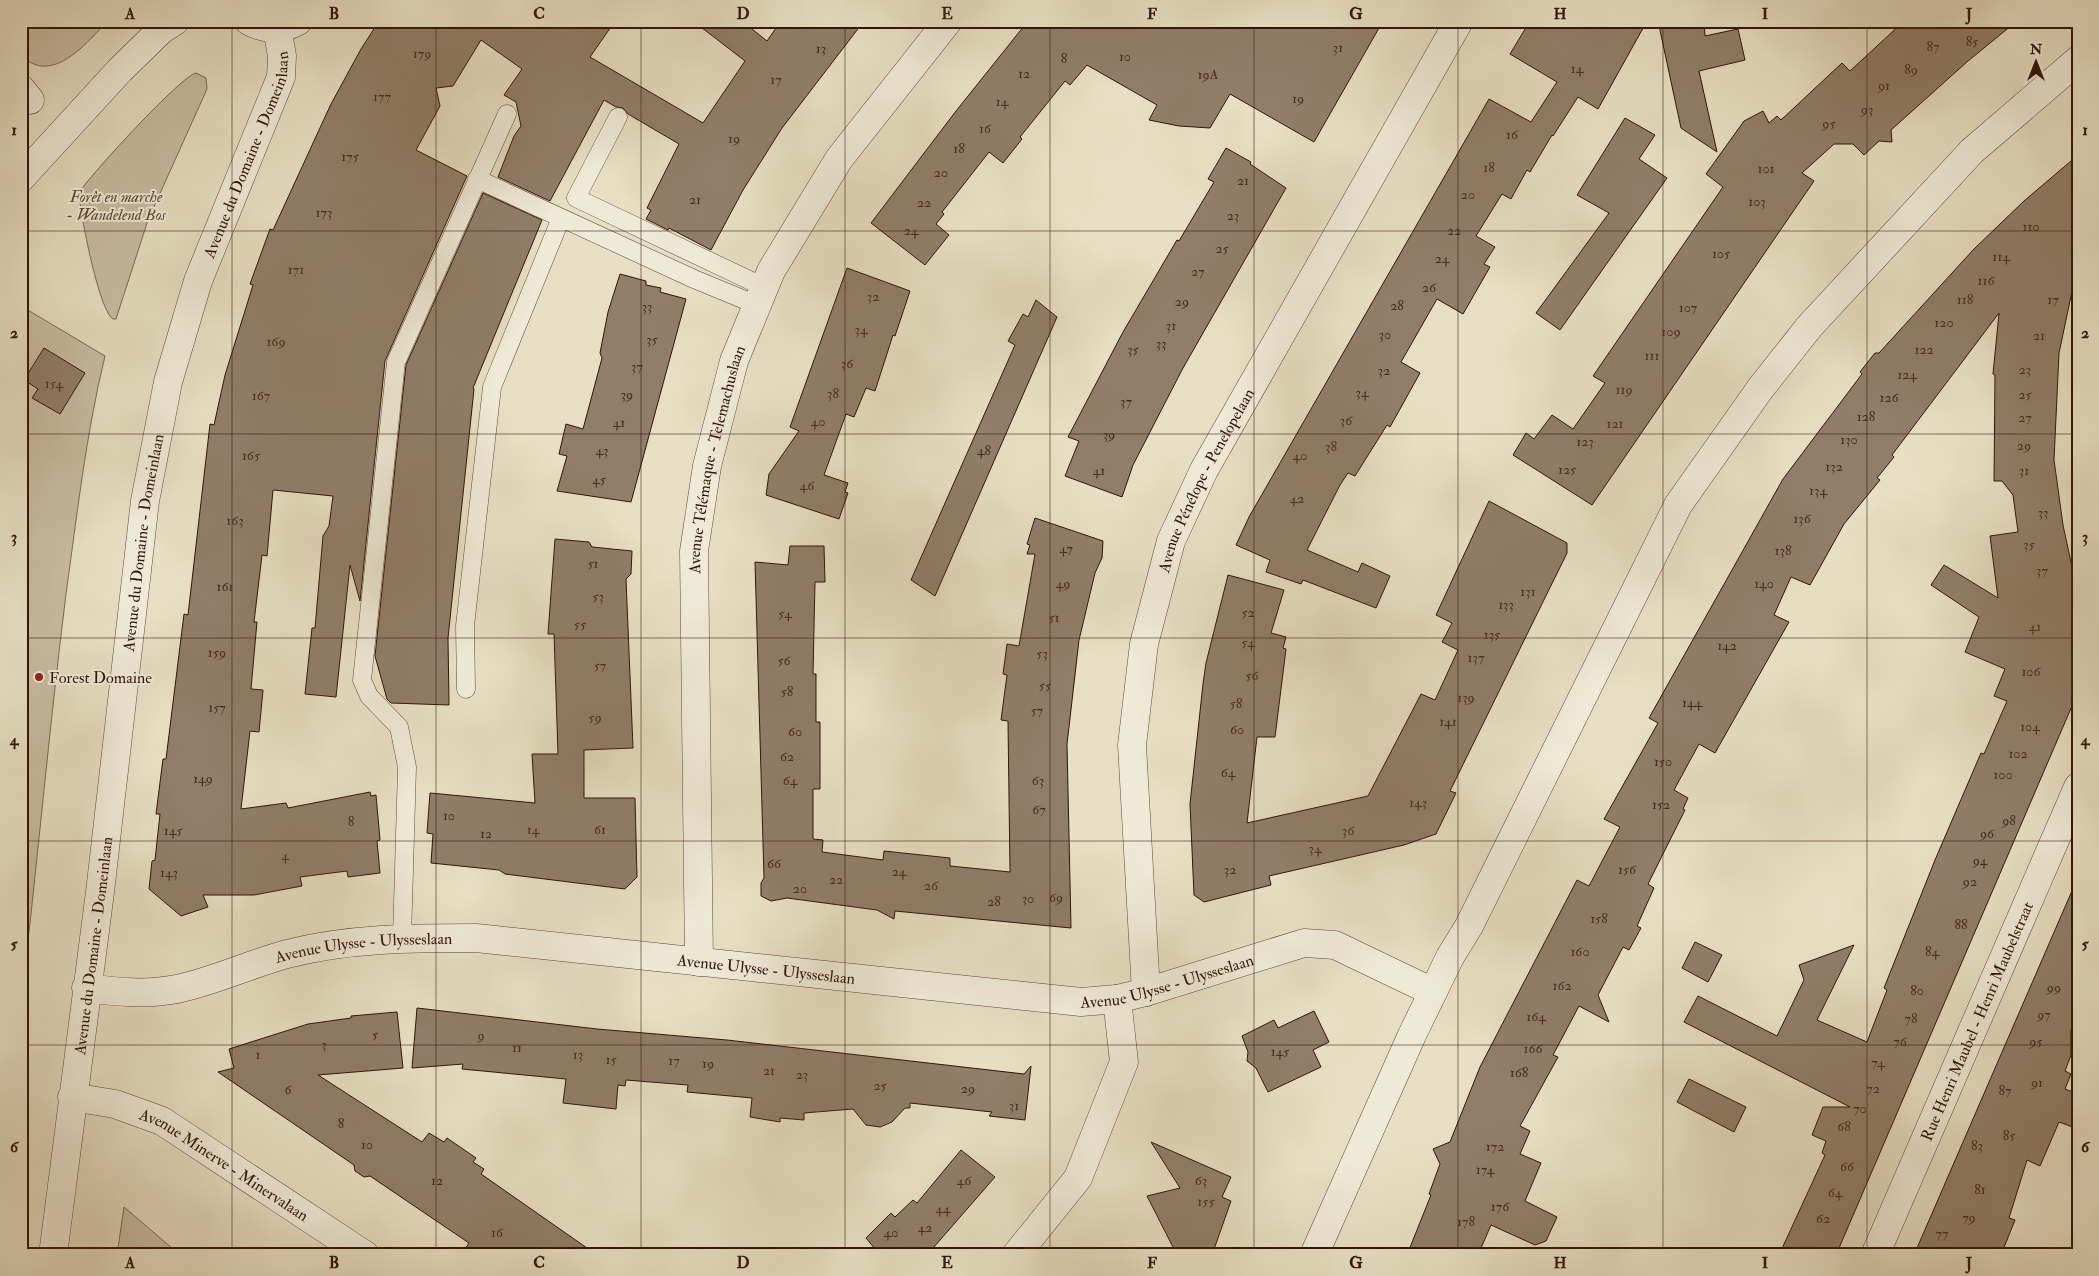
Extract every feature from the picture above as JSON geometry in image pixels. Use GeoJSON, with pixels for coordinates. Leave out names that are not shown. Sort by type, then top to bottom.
{"type":"FeatureCollection","features":[{"type":"Feature","properties":{"kind":"street"},"geometry":{"type":"LineString","coordinates":[[21,178],[120,70],[162,30],[175,21]]}},
{"type":"Feature","properties":{"kind":"street"},"geometry":{"type":"LineString","coordinates":[[249,21],[264,27],[287,25]]}},
{"type":"Feature","properties":{"kind":"street","name":"Avenue Télémaque - Telemachuslaan"},"geometry":{"type":"LineString","coordinates":[[699,962],[694,551],[708,466],[734,361],[771,271],[839,159],[948,21]]}},
{"type":"Feature","properties":{"kind":"street","name":"Avenue Pénélope - Penelopelaan"},"geometry":{"type":"LineString","coordinates":[[1146,992],[1132,745],[1144,644],[1171,541],[1204,470],[1459,21]]}},
{"type":"Feature","properties":{"kind":"street","name":"Avenue du Domaine - Domeinlaan"},"geometry":{"type":"LineString","coordinates":[[53,1255],[86,988],[100,892],[144,510],[152,464],[168,382],[198,281],[232,191],[272,101],[280,77],[287,25]]}},
{"type":"Feature","properties":{"kind":"street"},"geometry":{"type":"LineString","coordinates":[[1314,1255],[1450,956],[1469,926],[1678,505],[1760,389],[1816,319],[1972,151],[2078,60]]}},
{"type":"Feature","properties":{"kind":"street","name":"Rue Henri Maubel - Henri Maubelstraat"},"geometry":{"type":"LineString","coordinates":[[1875,1255],[2078,787]]}},
{"type":"Feature","properties":{"kind":"street","name":"Avenue Ulysse - Ulysseslaan"},"geometry":{"type":"LineString","coordinates":[[86,988],[126,993],[177,989],[288,954],[381,938],[476,938],[1081,1002],[1117,999],[1146,992],[1304,943],[1335,945],[1433,992]]}},
{"type":"Feature","properties":{"kind":"street"},"geometry":{"type":"LineString","coordinates":[[1016,1255],[1078,1178],[1124,1062],[1117,999]]}},
{"type":"Feature","properties":{"kind":"street","name":"Avenue Minerve - Minervalaan"},"geometry":{"type":"LineString","coordinates":[[72,1097],[115,1104],[162,1121],[365,1255]]}},
{"type":"Feature","properties":{"kind":"lane"},"geometry":{"type":"LineString","coordinates":[[402,938],[407,766],[399,727],[369,696],[362,680],[396,362],[507,114]]}},
{"type":"Feature","properties":{"kind":"lane"},"geometry":{"type":"LineString","coordinates":[[618,116],[576,198],[760,296]]}},
{"type":"Feature","properties":{"kind":"lane"},"geometry":{"type":"LineString","coordinates":[[477,179],[694,279],[760,296]]}},
{"type":"Feature","properties":{"kind":"lane"},"geometry":{"type":"LineString","coordinates":[[466,688],[465,626],[492,387],[561,218]]}},
{"type":"Feature","properties":{"kind":"green space"},"geometry":{"type":"Polygon","coordinates":[[[21,21],[108,21],[90,40],[68,58],[57,64],[45,66],[33,64],[21,55],[21,21]]]}},
{"type":"Feature","properties":{"kind":"green space","name":"Forêt en marche - Wandelend Bos"},"geometry":{"type":"Polygon","coordinates":[[[196,73],[206,78],[207,89],[148,220],[116,319],[113,319],[102,299],[96,281],[79,193],[155,107],[187,78],[196,73]]]}},
{"type":"Feature","properties":{"kind":"green space","name":"Forest Domaine"},"geometry":{"type":"Polygon","coordinates":[[[21,306],[105,356],[87,445],[66,594],[21,1003],[21,306]]]}},
{"type":"Feature","properties":{"kind":"green space"},"geometry":{"type":"Polygon","coordinates":[[[124,1207],[180,1255],[117,1255],[124,1207]]]}},
{"type":"Feature","properties":{"kind":"building"},"geometry":{"type":"Polygon","coordinates":[[[379,21],[615,21],[590,57],[703,123],[745,61],[693,21],[742,21],[767,41],[781,21],[864,21],[782,128],[743,190],[711,250],[669,228],[668,230],[646,219],[651,210],[647,208],[679,144],[628,114],[623,108],[616,107],[604,100],[550,201],[498,177],[514,136],[521,126],[516,102],[504,95],[522,69],[481,40],[453,86],[436,88],[440,106],[416,150],[467,176],[385,361],[360,601],[350,565],[336,697],[305,694],[312,628],[315,628],[323,536],[329,526],[333,496],[273,490],[267,556],[262,555],[254,622],[257,622],[251,689],[263,690],[259,732],[250,731],[241,809],[286,803],[288,808],[370,792],[371,796],[376,795],[380,840],[377,841],[380,873],[348,877],[347,871],[300,877],[302,886],[254,895],[203,895],[208,907],[181,916],[149,889],[152,861],[155,860],[160,814],[156,814],[163,759],[166,759],[184,614],[188,615],[210,424],[214,425],[225,375],[253,285],[250,284],[270,229],[273,230],[331,104],[361,49],[379,21]]]}},
{"type":"Feature","properties":{"kind":"building"},"geometry":{"type":"Polygon","coordinates":[[[1028,21],[1383,21],[1314,142],[1230,94],[1210,128],[1179,126],[1149,120],[1157,105],[1087,65],[1070,85],[1065,81],[1020,137],[1022,139],[1003,163],[989,152],[942,212],[944,214],[936,224],[949,235],[925,265],[871,223],[956,111],[1028,21]]]}},
{"type":"Feature","properties":{"kind":"building"},"geometry":{"type":"Polygon","coordinates":[[[1530,21],[1647,21],[1598,109],[1578,97],[1530,172],[1527,170],[1511,199],[1502,194],[1476,236],[1495,247],[1484,264],[1490,267],[1463,314],[1437,299],[1401,362],[1420,373],[1390,427],[1387,425],[1355,476],[1348,473],[1340,485],[1307,550],[1358,572],[1362,563],[1390,576],[1376,608],[1303,580],[1301,584],[1266,572],[1270,560],[1236,545],[1249,517],[1489,99],[1531,122],[1557,82],[1510,54],[1530,21]]]}},
{"type":"Feature","properties":{"kind":"building"},"geometry":{"type":"Polygon","coordinates":[[[1658,21],[1704,21],[1705,36],[1738,29],[1745,60],[1699,71],[1717,152],[1681,128],[1658,21]]]}},
{"type":"Feature","properties":{"kind":"building"},"geometry":{"type":"Polygon","coordinates":[[[1904,21],[2017,21],[1968,61],[1891,130],[1892,142],[1879,141],[1864,155],[1853,144],[1834,144],[1802,173],[1814,181],[1592,505],[1513,455],[1526,433],[1534,439],[1552,415],[1573,429],[1605,383],[1593,376],[1723,187],[1706,174],[1744,121],[1763,111],[1769,123],[1777,116],[1781,120],[1842,63],[1850,71],[1904,21]]]}},
{"type":"Feature","properties":{"kind":"building"},"geometry":{"type":"Polygon","coordinates":[[[1625,118],[1655,135],[1639,159],[1667,178],[1560,330],[1536,313],[1609,213],[1577,195],[1625,118]]]}},
{"type":"Feature","properties":{"kind":"building"},"geometry":{"type":"Polygon","coordinates":[[[1226,148],[1251,162],[1250,164],[1286,188],[1183,368],[1133,465],[1122,497],[1065,476],[1079,441],[1068,437],[1123,332],[1177,240],[1179,241],[1214,182],[1208,179],[1226,148]]]}},
{"type":"Feature","properties":{"kind":"building"},"geometry":{"type":"Polygon","coordinates":[[[2078,155],[2078,263],[2059,353],[2054,460],[2063,525],[2078,595],[2078,692],[1836,1255],[1779,1255],[1825,1155],[1822,1153],[1826,1141],[1812,1135],[1823,1107],[1850,1107],[1684,1022],[1698,996],[1777,1036],[1804,980],[1799,965],[1854,945],[1817,1020],[1867,1042],[1887,990],[1884,988],[1935,860],[1981,753],[1984,754],[2007,701],[1994,696],[2005,669],[1965,652],[1979,617],[1931,585],[1944,565],[1998,598],[1990,536],[2018,532],[2013,495],[2002,481],[1994,481],[1995,375],[1993,374],[1999,313],[1892,455],[1894,457],[1877,478],[1880,480],[1844,524],[1810,585],[1791,577],[1774,615],[1789,622],[1715,753],[1699,744],[1674,790],[1688,798],[1683,809],[1685,810],[1648,884],[1654,888],[1637,926],[1641,928],[1629,950],[1623,947],[1598,995],[1609,1022],[1579,1006],[1553,1055],[1558,1057],[1520,1126],[1530,1131],[1520,1154],[1541,1163],[1525,1201],[1557,1217],[1546,1241],[1535,1245],[1491,1225],[1478,1255],[1407,1255],[1431,1195],[1429,1194],[1440,1164],[1433,1149],[1450,1142],[1480,1067],[1577,880],[1589,886],[1620,827],[1604,819],[1658,723],[1649,718],[1783,479],[1862,374],[1860,372],[1875,353],[1879,353],[1974,249],[2024,201],[2078,155]]]}},
{"type":"Feature","properties":{"kind":"building"},"geometry":{"type":"Polygon","coordinates":[[[483,193],[542,220],[473,388],[448,638],[449,705],[391,703],[387,699],[375,656],[406,365],[483,193]]]}},
{"type":"Feature","properties":{"kind":"building"},"geometry":{"type":"Polygon","coordinates":[[[847,268],[910,291],[895,336],[893,335],[875,391],[866,388],[854,417],[846,414],[824,475],[848,483],[845,492],[848,493],[839,519],[766,495],[769,474],[799,431],[790,427],[847,268]]]}},
{"type":"Feature","properties":{"kind":"building"},"geometry":{"type":"Polygon","coordinates":[[[620,274],[646,281],[646,285],[661,288],[660,292],[686,299],[631,502],[557,491],[567,456],[559,454],[566,424],[583,429],[602,358],[600,353],[608,312],[620,274]]]}},
{"type":"Feature","properties":{"kind":"building"},"geometry":{"type":"Polygon","coordinates":[[[1036,300],[1057,317],[935,596],[911,580],[1015,345],[1008,341],[1023,314],[1028,317],[1036,300]]]}},
{"type":"Feature","properties":{"kind":"building"},"geometry":{"type":"Polygon","coordinates":[[[44,348],[85,373],[60,414],[32,398],[38,389],[24,380],[44,348]]]}},
{"type":"Feature","properties":{"kind":"building"},"geometry":{"type":"Polygon","coordinates":[[[1489,501],[1567,543],[1567,553],[1450,791],[1456,793],[1436,834],[1404,845],[1269,876],[1271,885],[1204,902],[1194,895],[1190,804],[1206,663],[1228,575],[1284,590],[1271,633],[1286,637],[1283,648],[1286,649],[1275,737],[1257,737],[1247,823],[1368,796],[1421,694],[1435,700],[1458,650],[1442,642],[1452,623],[1436,615],[1489,501]]]}},
{"type":"Feature","properties":{"kind":"building"},"geometry":{"type":"Polygon","coordinates":[[[1035,518],[1103,541],[1102,558],[1095,573],[1079,640],[1067,744],[1071,928],[895,911],[894,919],[877,910],[787,898],[771,901],[761,896],[761,883],[764,878],[755,562],[788,565],[790,546],[824,546],[825,582],[815,582],[813,674],[816,674],[816,722],[820,722],[820,789],[813,789],[813,839],[823,840],[822,852],[883,860],[884,851],[950,858],[950,866],[1010,872],[1008,721],[1001,720],[1007,675],[1003,674],[1007,644],[1019,646],[1035,554],[1027,554],[1030,545],[1027,544],[1035,518]]]}},
{"type":"Feature","properties":{"kind":"building"},"geometry":{"type":"Polygon","coordinates":[[[555,539],[589,542],[592,547],[632,551],[631,574],[626,579],[633,748],[584,750],[584,798],[635,798],[637,877],[625,889],[505,874],[499,870],[431,863],[433,834],[427,833],[430,793],[535,803],[532,754],[558,754],[554,634],[548,634],[555,539]]]}},
{"type":"Feature","properties":{"kind":"building"},"geometry":{"type":"Polygon","coordinates":[[[2078,877],[2078,1016],[2071,1030],[2071,1055],[2065,1071],[2071,1074],[2065,1089],[2078,1094],[2078,1129],[2059,1122],[2040,1166],[2027,1160],[2009,1218],[2015,1220],[2001,1255],[1914,1255],[2078,877]]]}},
{"type":"Feature","properties":{"kind":"building"},"geometry":{"type":"Polygon","coordinates":[[[1695,942],[1722,955],[1708,982],[1682,968],[1695,942]]]}},
{"type":"Feature","properties":{"kind":"building"},"geometry":{"type":"Polygon","coordinates":[[[417,1008],[597,1029],[727,1040],[1024,1074],[1031,1066],[1025,1120],[989,1116],[992,1112],[910,1103],[910,1108],[905,1108],[892,1122],[880,1127],[866,1125],[853,1109],[804,1113],[804,1120],[780,1118],[780,1122],[750,1117],[752,1098],[687,1092],[688,1085],[626,1080],[625,1086],[618,1085],[616,1109],[563,1103],[566,1079],[462,1069],[463,1064],[412,1068],[417,1008]]]}},
{"type":"Feature","properties":{"kind":"building"},"geometry":{"type":"Polygon","coordinates":[[[1314,1011],[1329,1042],[1313,1050],[1321,1067],[1268,1092],[1256,1068],[1247,1061],[1248,1052],[1242,1036],[1274,1020],[1278,1028],[1314,1011]]]}},
{"type":"Feature","properties":{"kind":"building"},"geometry":{"type":"Polygon","coordinates":[[[397,1012],[403,1068],[318,1075],[422,1142],[429,1133],[444,1142],[447,1138],[476,1158],[473,1162],[484,1169],[481,1174],[597,1255],[461,1255],[469,1243],[370,1176],[364,1177],[355,1171],[354,1165],[218,1072],[234,1068],[229,1049],[308,1024],[351,1018],[351,1016],[397,1012]]]}},
{"type":"Feature","properties":{"kind":"building"},"geometry":{"type":"Polygon","coordinates":[[[1689,1079],[1746,1107],[1734,1132],[1677,1102],[1689,1079]]]}},
{"type":"Feature","properties":{"kind":"building"},"geometry":{"type":"Polygon","coordinates":[[[1151,1142],[1231,1177],[1222,1197],[1231,1201],[1212,1255],[1177,1255],[1147,1196],[1180,1188],[1151,1142]]]}},
{"type":"Feature","properties":{"kind":"building"},"geometry":{"type":"Polygon","coordinates":[[[961,1150],[995,1177],[927,1255],[880,1255],[866,1238],[891,1213],[895,1217],[913,1200],[917,1203],[961,1150]]]}},
{"type":"Feature","properties":{"kind":"place","name":"Forest Domaine"},"geometry":{"type":"Point","coordinates":[39,677]}}]}
